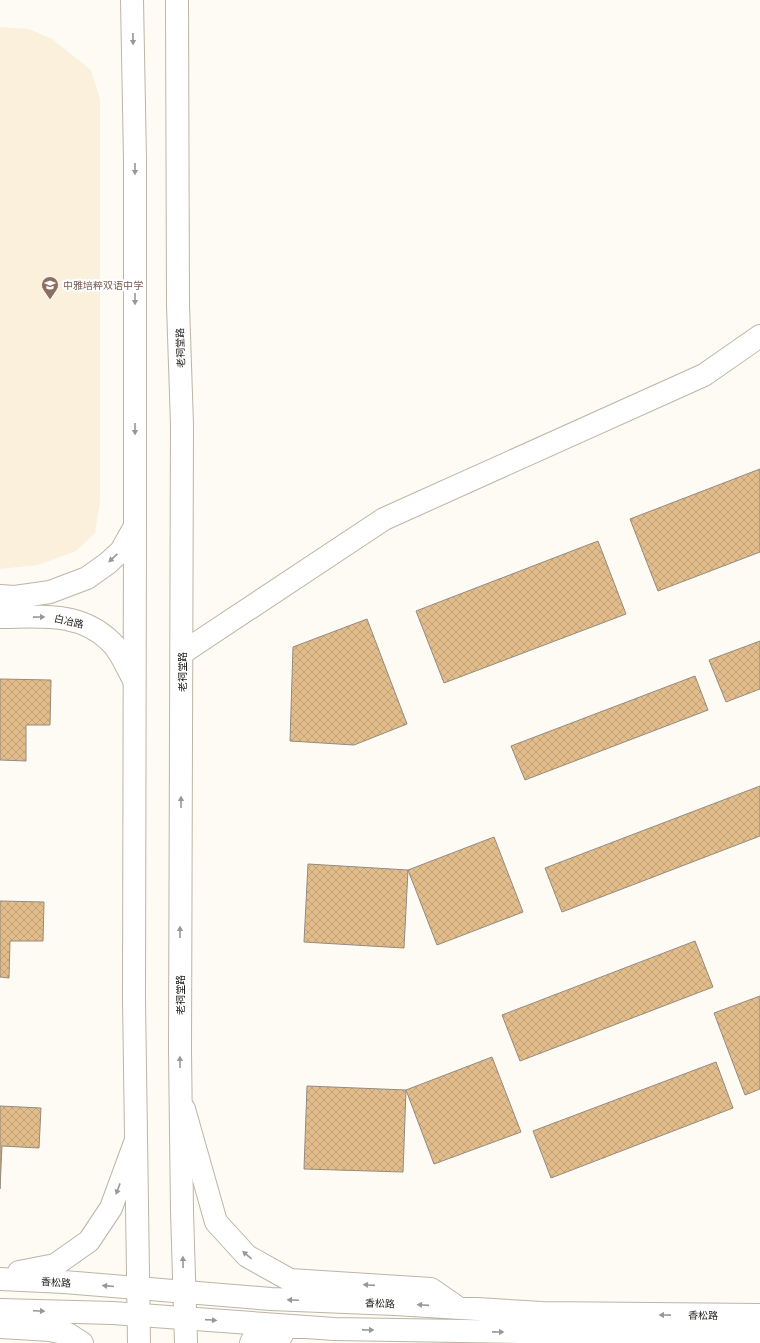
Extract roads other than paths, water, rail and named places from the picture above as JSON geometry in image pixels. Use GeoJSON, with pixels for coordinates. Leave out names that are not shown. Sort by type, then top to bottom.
{"type":"FeatureCollection","features":[{"type":"Feature","properties":{"kind":"street"},"geometry":{"type":"LineString","coordinates":[[132,0],[135,160],[134,983],[139,1343]]}},
{"type":"Feature","properties":{"kind":"street","name":"老祠堂路"},"geometry":{"type":"LineString","coordinates":[[177,0],[178,305],[182,426],[180,1096],[186,1343]]}},
{"type":"Feature","properties":{"kind":"street"},"geometry":{"type":"LineString","coordinates":[[182,653],[384,519],[704,374],[760,336]]}},
{"type":"Feature","properties":{"kind":"street"},"geometry":{"type":"LineString","coordinates":[[0,596],[15,597],[50,592],[87,578],[108,563],[121,550],[135,526]]}},
{"type":"Feature","properties":{"kind":"street","name":"白冶路"},"geometry":{"type":"LineString","coordinates":[[0,617],[47,616],[73,620],[93,627],[111,642],[123,659],[134,680]]}},
{"type":"Feature","properties":{"kind":"street"},"geometry":{"type":"LineString","coordinates":[[180,1096],[216,1222],[247,1256],[290,1280],[431,1289],[458,1308]]}},
{"type":"Feature","properties":{"kind":"street"},"geometry":{"type":"LineString","coordinates":[[0,1276],[55,1265],[89,1241],[110,1208],[136,1139]]}},
{"type":"Feature","properties":{"kind":"street","name":"香松路"},"geometry":{"type":"LineString","coordinates":[[0,1279],[272,1299],[395,1304],[542,1313],[760,1315]]}},
{"type":"Feature","properties":{"kind":"street","name":"香松路"},"geometry":{"type":"LineString","coordinates":[[0,1310],[138,1315],[347,1330],[583,1333],[760,1333]]}},
{"type":"Feature","properties":{"kind":"street"},"geometry":{"type":"LineString","coordinates":[[0,1327],[50,1330],[68,1334],[82,1343]]}},
{"type":"Feature","properties":{"kind":"street"},"geometry":{"type":"LineString","coordinates":[[250,1343],[254,1337],[347,1330]]}},
{"type":"Feature","properties":{"kind":"place","name":"中雅培粹双语中学"},"geometry":{"type":"Point","coordinates":[50,300]}}]}
